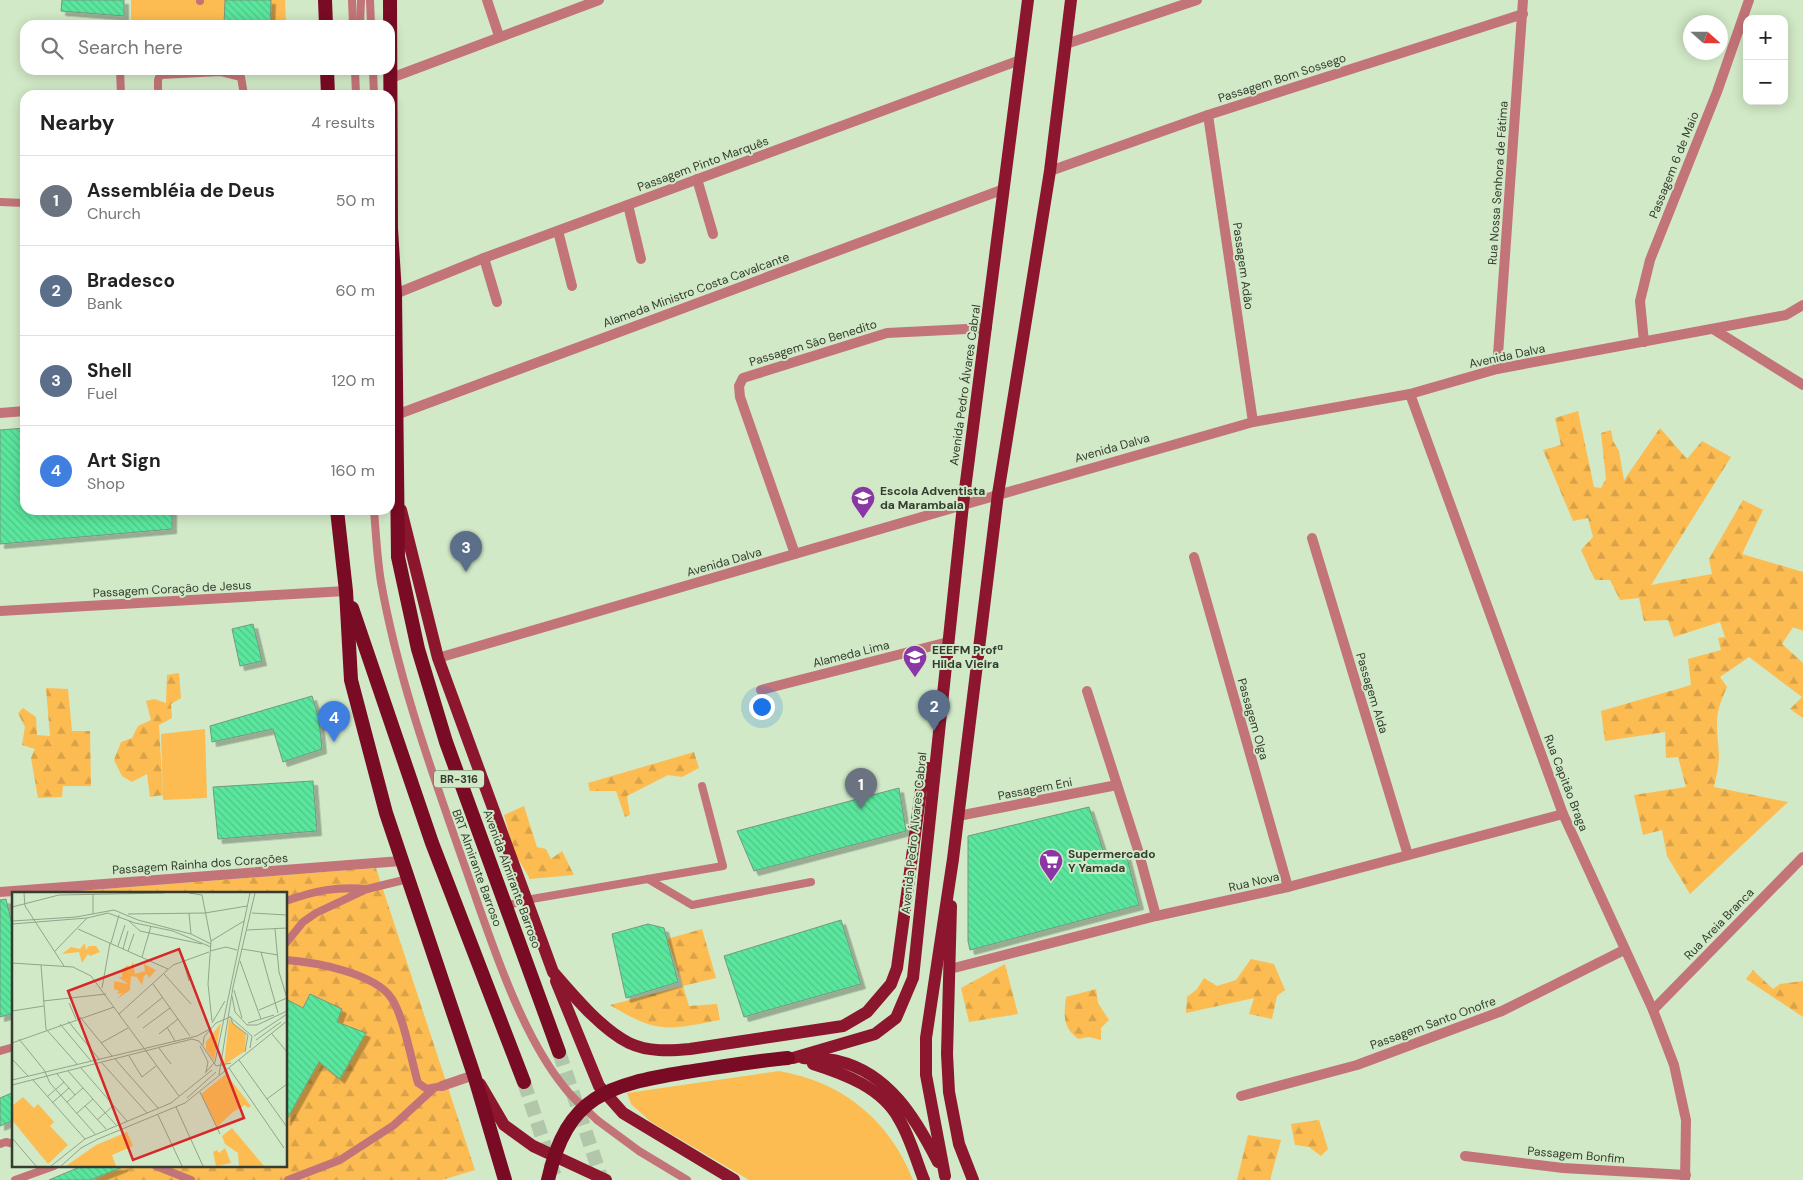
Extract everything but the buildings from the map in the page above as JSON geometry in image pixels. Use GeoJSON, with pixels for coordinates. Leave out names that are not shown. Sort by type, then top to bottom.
{"type":"FeatureCollection","features":[{"type":"Feature","properties":{"kind":"highway"},"geometry":{"type":"LineString","coordinates":[[325,0],[326,20]]}},
{"type":"Feature","properties":{"kind":"highway","name":"Avenida Almirante Barroso"},"geometry":{"type":"LineString","coordinates":[[390,0],[390,20]]}},
{"type":"Feature","properties":{"kind":"highway"},"geometry":{"type":"LineString","coordinates":[[327,75],[328,90]]}},
{"type":"Feature","properties":{"kind":"highway","name":"Avenida Almirante Barroso"},"geometry":{"type":"LineString","coordinates":[[391,75],[391,90]]}},
{"type":"Feature","properties":{"kind":"highway","name":"Avenida Almirante Barroso"},"geometry":{"type":"LineString","coordinates":[[395,354],[398,557],[418,649],[446,742],[560,1052]]}},
{"type":"Feature","properties":{"kind":"highway"},"geometry":{"type":"LineString","coordinates":[[338,515],[346,591],[351,680],[386,813],[474,1075],[505,1180]]}},
{"type":"Feature","properties":{"kind":"highway"},"geometry":{"type":"LineString","coordinates":[[346,591],[432,843],[524,1082]]}},
{"type":"Feature","properties":{"kind":"highway"},"geometry":{"type":"LineString","coordinates":[[548,1180],[557,1149],[567,1129],[576,1116],[598,1095],[634,1081],[748,1062],[791,1058]]}},
{"type":"Feature","properties":{"kind":"main road","name":"Avenida Pedro Álvares Cabral"},"geometry":{"type":"LineString","coordinates":[[791,1058],[875,1034],[896,1018],[906,997],[915,965],[935,755],[963,505],[1028,0]]}},
{"type":"Feature","properties":{"kind":"main road"},"geometry":{"type":"LineString","coordinates":[[946,1178],[926,1075],[926,1047],[958,816],[998,494],[1050,171],[1071,0]]}},
{"type":"Feature","properties":{"kind":"main road"},"geometry":{"type":"LineString","coordinates":[[398,497],[438,658],[552,972],[599,1086],[624,1113],[734,1180]]}},
{"type":"Feature","properties":{"kind":"main road"},"geometry":{"type":"LineString","coordinates":[[552,972],[588,1010],[608,1027],[629,1043],[646,1048],[666,1051],[690,1049],[843,1026],[867,1012],[891,984],[897,968],[921,790],[935,755]]}},
{"type":"Feature","properties":{"kind":"main road"},"geometry":{"type":"LineString","coordinates":[[952,858],[947,1054],[949,1092],[959,1144],[974,1180]]}},
{"type":"Feature","properties":{"kind":"main road"},"geometry":{"type":"LineString","coordinates":[[791,1058],[838,1061],[867,1073],[883,1083],[920,1128],[946,1178]]}},
{"type":"Feature","properties":{"kind":"main road"},"geometry":{"type":"LineString","coordinates":[[791,1058],[830,1069],[862,1084],[880,1097],[899,1118],[924,1180]]}},
{"type":"Feature","properties":{"kind":"main road"},"geometry":{"type":"LineString","coordinates":[[474,1075],[504,1125],[533,1146],[606,1180]]}},
{"type":"Feature","properties":{"kind":"street"},"geometry":{"type":"LineString","coordinates":[[488,0],[499,36]]}},
{"type":"Feature","properties":{"kind":"street"},"geometry":{"type":"LineString","coordinates":[[391,78],[577,4],[599,0]]}},
{"type":"Feature","properties":{"kind":"street"},"geometry":{"type":"LineString","coordinates":[[1066,44],[1197,0]]}},
{"type":"Feature","properties":{"kind":"street","name":"Rua Nossa Senhora de Fátima"},"geometry":{"type":"LineString","coordinates":[[1497,369],[1523,14],[1522,0]]}},
{"type":"Feature","properties":{"kind":"street","name":"Passagem 6 de Maio"},"geometry":{"type":"LineString","coordinates":[[1644,342],[1640,301],[1650,260],[1717,92],[1749,0]]}},
{"type":"Feature","properties":{"kind":"street","name":"Passagem Bom Sossego"},"geometry":{"type":"LineString","coordinates":[[1050,171],[1208,115],[1523,14]]}},
{"type":"Feature","properties":{"kind":"street","name":"Passagem Pinto Marquês"},"geometry":{"type":"LineString","coordinates":[[395,294],[484,258],[1020,60]]}},
{"type":"Feature","properties":{"kind":"street","name":"Passagem Adão"},"geometry":{"type":"LineString","coordinates":[[1208,115],[1253,422]]}},
{"type":"Feature","properties":{"kind":"street"},"geometry":{"type":"LineString","coordinates":[[697,180],[713,234]]}},
{"type":"Feature","properties":{"kind":"street","name":"Alameda Ministro Costa Cavalcante"},"geometry":{"type":"LineString","coordinates":[[396,415],[1004,189]]}},
{"type":"Feature","properties":{"kind":"street"},"geometry":{"type":"LineString","coordinates":[[628,205],[640,259]]}},
{"type":"Feature","properties":{"kind":"street"},"geometry":{"type":"LineString","coordinates":[[558,231],[572,286]]}},
{"type":"Feature","properties":{"kind":"street"},"geometry":{"type":"LineString","coordinates":[[484,258],[497,302]]}},
{"type":"Feature","properties":{"kind":"street","name":"Avenida Dalva"},"geometry":{"type":"LineString","coordinates":[[438,658],[998,494],[1253,422],[1410,394],[1497,369],[1786,315],[1803,305]]}},
{"type":"Feature","properties":{"kind":"street","name":"Passagem São Benedito"},"geometry":{"type":"LineString","coordinates":[[795,554],[740,397],[739,386],[743,378],[887,333],[987,328]]}},
{"type":"Feature","properties":{"kind":"street"},"geometry":{"type":"LineString","coordinates":[[1713,329],[1803,385]]}},
{"type":"Feature","properties":{"kind":"street","name":"Rua Capitão Braga"},"geometry":{"type":"LineString","coordinates":[[1410,394],[1563,814],[1624,950],[1654,1010],[1674,1065],[1686,1120],[1686,1177]]}},
{"type":"Feature","properties":{"kind":"street"},"geometry":{"type":"LineString","coordinates":[[0,414],[20,412]]}},
{"type":"Feature","properties":{"kind":"street","name":"Passagem Alda"},"geometry":{"type":"LineString","coordinates":[[1312,538],[1408,855]]}},
{"type":"Feature","properties":{"kind":"street","name":"Passagem Olga"},"geometry":{"type":"LineString","coordinates":[[1194,557],[1288,887]]}},
{"type":"Feature","properties":{"kind":"street","name":"Passagem Coração de Jesus"},"geometry":{"type":"LineString","coordinates":[[0,611],[346,591]]}},
{"type":"Feature","properties":{"kind":"street","name":"Alameda Lima"},"geometry":{"type":"LineString","coordinates":[[761,690],[948,642]]}},
{"type":"Feature","properties":{"kind":"street"},"geometry":{"type":"LineString","coordinates":[[1087,691],[1156,916]]}},
{"type":"Feature","properties":{"kind":"street","name":"Passagem Eni"},"geometry":{"type":"LineString","coordinates":[[958,816],[1117,785]]}},
{"type":"Feature","properties":{"kind":"street","name":"Rua Nova"},"geometry":{"type":"LineString","coordinates":[[950,969],[1156,916],[1288,887],[1563,814]]}},
{"type":"Feature","properties":{"kind":"street","name":"Rua Areia Branca"},"geometry":{"type":"LineString","coordinates":[[1654,1010],[1803,856]]}},
{"type":"Feature","properties":{"kind":"street","name":"Passagem Rainha dos Corações"},"geometry":{"type":"LineString","coordinates":[[0,892],[402,860]]}},
{"type":"Feature","properties":{"kind":"street","name":"Passagem Santo Onofre"},"geometry":{"type":"LineString","coordinates":[[1241,1096],[1357,1065],[1502,1011],[1624,950]]}},
{"type":"Feature","properties":{"kind":"street"},"geometry":{"type":"LineString","coordinates":[[438,1088],[474,1075]]}},
{"type":"Feature","properties":{"kind":"street","name":"Passagem Bonfim"},"geometry":{"type":"LineString","coordinates":[[1465,1156],[1563,1168],[1686,1177]]}},
{"type":"Feature","properties":{"kind":"lane"},"geometry":{"type":"LineString","coordinates":[[352,0],[353,20]]}},
{"type":"Feature","properties":{"kind":"lane"},"geometry":{"type":"LineString","coordinates":[[360,20],[361,0]]}},
{"type":"Feature","properties":{"kind":"lane"},"geometry":{"type":"LineString","coordinates":[[370,0],[371,20]]}},
{"type":"Feature","properties":{"kind":"lane"},"geometry":{"type":"LineString","coordinates":[[120,75],[121,90]]}},
{"type":"Feature","properties":{"kind":"lane"},"geometry":{"type":"LineString","coordinates":[[158,90],[160,75]]}},
{"type":"Feature","properties":{"kind":"lane"},"geometry":{"type":"LineString","coordinates":[[233,75],[241,77],[243,90]]}},
{"type":"Feature","properties":{"kind":"lane"},"geometry":{"type":"LineString","coordinates":[[356,75],[357,90]]}},
{"type":"Feature","properties":{"kind":"lane"},"geometry":{"type":"LineString","coordinates":[[358,90],[360,75]]}},
{"type":"Feature","properties":{"kind":"lane"},"geometry":{"type":"LineString","coordinates":[[373,75],[374,90]]}},
{"type":"Feature","properties":{"kind":"lane"},"geometry":{"type":"LineString","coordinates":[[0,202],[20,203]]}},
{"type":"Feature","properties":{"kind":"lane","name":"BRT Almirante Barroso"},"geometry":{"type":"LineString","coordinates":[[374,515],[380,579],[391,635],[411,709],[488,932],[526,1025],[565,1089],[597,1120],[639,1151],[687,1180]]}},
{"type":"Feature","properties":{"kind":"lane"},"geometry":{"type":"LineString","coordinates":[[506,906],[526,900],[723,866],[702,786]]}},
{"type":"Feature","properties":{"kind":"lane"},"geometry":{"type":"LineString","coordinates":[[288,941],[303,922],[367,889],[408,879]]}},
{"type":"Feature","properties":{"kind":"lane"},"geometry":{"type":"LineString","coordinates":[[648,879],[692,905],[811,882]]}},
{"type":"Feature","properties":{"kind":"lane"},"geometry":{"type":"LineString","coordinates":[[288,900],[318,890],[344,886],[367,889]]}},
{"type":"Feature","properties":{"kind":"lane"},"geometry":{"type":"LineString","coordinates":[[288,960],[315,962],[371,982],[383,989],[397,1008],[418,1083],[427,1089],[438,1088]]}},
{"type":"Feature","properties":{"kind":"lane"},"geometry":{"type":"LineString","coordinates":[[288,1180],[340,1160],[394,1125],[438,1088]]}},
{"type":"Feature","properties":{"kind":"lane"},"geometry":{"type":"LineString","coordinates":[[0,1144],[6,1142],[12,1144]]}},
{"type":"Feature","properties":{"kind":"lane"},"geometry":{"type":"LineString","coordinates":[[26,1168],[29,1175]]}},
{"type":"Feature","properties":{"kind":"lane"},"geometry":{"type":"LineString","coordinates":[[15,1180],[48,1168]]}},
{"type":"Feature","properties":{"kind":"lane"},"geometry":{"type":"LineString","coordinates":[[161,1168],[191,1180]]}},
{"type":"Feature","properties":{"kind":"green space"},"geometry":{"type":"Polygon","coordinates":[[[131,0],[285,0],[286,20],[131,20],[131,0]]]}},
{"type":"Feature","properties":{"kind":"green space"},"geometry":{"type":"Polygon","coordinates":[[[1578,411],[1594,487],[1601,488],[1606,479],[1601,433],[1611,430],[1613,441],[1619,451],[1624,480],[1660,428],[1687,459],[1702,441],[1731,457],[1651,585],[1712,574],[1709,559],[1743,500],[1763,510],[1742,554],[1803,572],[1803,631],[1793,627],[1782,644],[1803,663],[1803,718],[1790,709],[1802,697],[1749,657],[1720,677],[1727,687],[1717,721],[1719,759],[1714,787],[1788,802],[1690,894],[1667,856],[1662,830],[1643,835],[1634,795],[1686,787],[1678,757],[1666,758],[1665,732],[1605,741],[1601,711],[1691,685],[1688,659],[1721,650],[1718,638],[1725,637],[1720,622],[1674,637],[1668,620],[1644,621],[1639,598],[1620,600],[1610,580],[1595,580],[1581,550],[1593,537],[1588,518],[1573,521],[1543,450],[1561,445],[1555,418],[1578,411]]]}},
{"type":"Feature","properties":{"kind":"green space"},"geometry":{"type":"Polygon","coordinates":[[[179,673],[181,698],[171,704],[172,718],[159,725],[163,795],[150,797],[147,774],[132,782],[122,776],[114,760],[121,742],[132,738],[138,726],[151,720],[146,701],[154,699],[166,703],[167,675],[179,673]]]}},
{"type":"Feature","properties":{"kind":"green space"},"geometry":{"type":"Polygon","coordinates":[[[46,688],[68,689],[72,731],[90,731],[91,786],[63,786],[62,797],[38,798],[31,758],[35,749],[22,745],[25,727],[18,713],[23,708],[36,717],[37,735],[50,736],[46,688]]]}},
{"type":"Feature","properties":{"kind":"green space"},"geometry":{"type":"Polygon","coordinates":[[[205,729],[207,798],[163,800],[161,734],[205,729]]]}},
{"type":"Feature","properties":{"kind":"green space"},"geometry":{"type":"Polygon","coordinates":[[[694,752],[699,768],[682,777],[668,775],[627,796],[630,815],[625,817],[616,791],[590,791],[588,783],[694,752]]]}},
{"type":"Feature","properties":{"kind":"green space"},"geometry":{"type":"Polygon","coordinates":[[[524,806],[537,847],[546,849],[551,859],[562,851],[574,875],[530,879],[514,852],[504,815],[524,806]]]}},
{"type":"Feature","properties":{"kind":"green space"},"geometry":{"type":"Polygon","coordinates":[[[376,868],[475,1170],[442,1180],[94,1180],[106,1174],[105,1168],[288,1168],[288,892],[64,892],[376,868]]]}},
{"type":"Feature","properties":{"kind":"green space"},"geometry":{"type":"Polygon","coordinates":[[[702,929],[716,978],[683,986],[667,939],[702,929]]]}},
{"type":"Feature","properties":{"kind":"green space"},"geometry":{"type":"Polygon","coordinates":[[[1251,959],[1274,964],[1285,990],[1277,996],[1272,1019],[1249,1014],[1254,998],[1186,1013],[1187,997],[1197,989],[1204,978],[1217,986],[1236,980],[1251,959]]]}},
{"type":"Feature","properties":{"kind":"green space"},"geometry":{"type":"Polygon","coordinates":[[[1005,964],[1018,1014],[969,1022],[961,988],[1005,964]]]}},
{"type":"Feature","properties":{"kind":"green space"},"geometry":{"type":"Polygon","coordinates":[[[1753,970],[1773,989],[1780,984],[1803,981],[1803,1017],[1746,979],[1753,970]]]}},
{"type":"Feature","properties":{"kind":"green space"},"geometry":{"type":"Polygon","coordinates":[[[683,986],[689,1006],[717,1004],[720,1020],[687,1026],[663,1027],[640,1021],[610,1005],[683,986]]]}},
{"type":"Feature","properties":{"kind":"green space"},"geometry":{"type":"Polygon","coordinates":[[[1096,989],[1098,1003],[1109,1020],[1101,1028],[1101,1040],[1089,1037],[1078,1039],[1069,1030],[1065,1020],[1066,997],[1096,989]]]}},
{"type":"Feature","properties":{"kind":"green space"},"geometry":{"type":"Polygon","coordinates":[[[779,1071],[802,1076],[824,1084],[861,1107],[891,1139],[913,1180],[749,1180],[651,1122],[631,1104],[627,1093],[779,1071]]]}},
{"type":"Feature","properties":{"kind":"green space"},"geometry":{"type":"Polygon","coordinates":[[[1319,1120],[1328,1149],[1321,1156],[1309,1147],[1295,1145],[1291,1124],[1319,1120]]]}},
{"type":"Feature","properties":{"kind":"green space"},"geometry":{"type":"Polygon","coordinates":[[[1248,1135],[1281,1140],[1270,1180],[1237,1180],[1248,1135]]]}},
{"type":"Feature","properties":{"kind":"tunnel"},"geometry":{"type":"LineString","coordinates":[[559,1052],[602,1180]]}},
{"type":"Feature","properties":{"kind":"tunnel"},"geometry":{"type":"LineString","coordinates":[[524,1082],[556,1180]]}},
{"type":"Feature","properties":{"kind":"place","name":"Escola Adventista da Marambaia"},"geometry":{"type":"Point","coordinates":[863,519]}},
{"type":"Feature","properties":{"kind":"place","name":"Shell"},"geometry":{"type":"Point","coordinates":[466,572]}},
{"type":"Feature","properties":{"kind":"place","name":"EEEFM Profª Hilda Vieira"},"geometry":{"type":"Point","coordinates":[915,678]}},
{"type":"Feature","properties":{"kind":"place","name":"Bradesco"},"geometry":{"type":"Point","coordinates":[934,731]}},
{"type":"Feature","properties":{"kind":"place","name":"Art Sign"},"geometry":{"type":"Point","coordinates":[334,742]}},
{"type":"Feature","properties":{"kind":"place","name":"Assembléia de Deus"},"geometry":{"type":"Point","coordinates":[861,809]}},
{"type":"Feature","properties":{"kind":"place","name":"Supermercado Y Yamada"},"geometry":{"type":"Point","coordinates":[1051,882]}}]}
